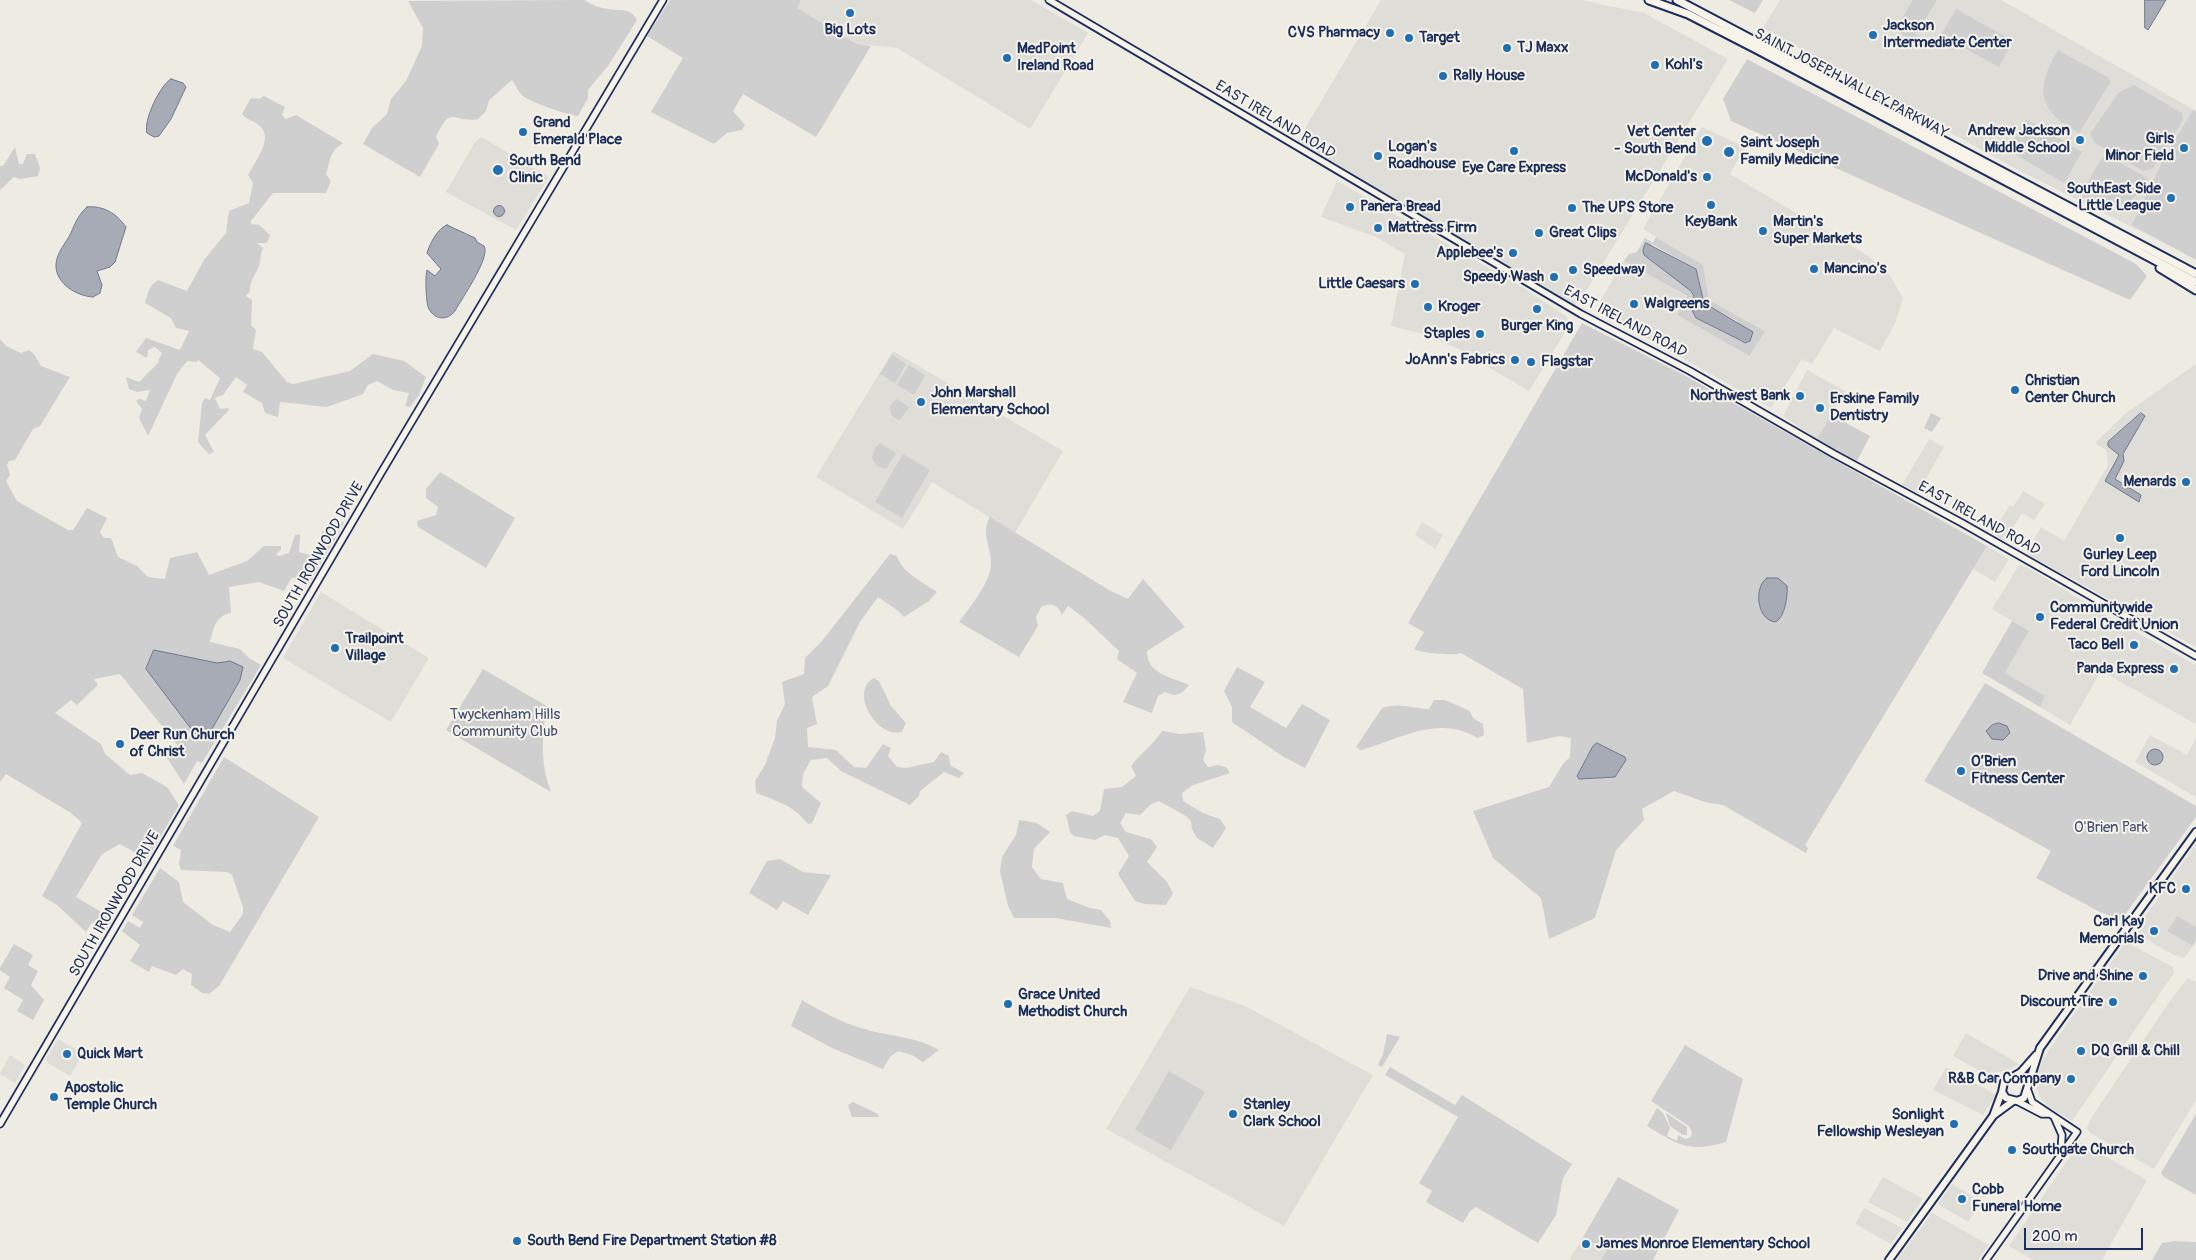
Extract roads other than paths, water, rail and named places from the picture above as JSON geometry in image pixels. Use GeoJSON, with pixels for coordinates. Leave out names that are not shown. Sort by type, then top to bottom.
{"type":"FeatureCollection","features":[{"type":"Feature","properties":{"kind":"highway","name":"SAINT JOSEPH VALLEY PARKWAY"},"geometry":{"type":"LineString","coordinates":[[1649,0],[1688,14],[1758,50],[2196,282]]}},
{"type":"Feature","properties":{"kind":"highway","name":"SAINT JOSEPH VALLEY PARKWAY"},"geometry":{"type":"LineString","coordinates":[[1677,0],[2196,274]]}},
{"type":"Feature","properties":{"kind":"highway"},"geometry":{"type":"LineString","coordinates":[[2114,238],[2196,290]]}},
{"type":"Feature","properties":{"kind":"main road","name":"SOUTH IRONWOOD DRIVE"},"geometry":{"type":"LineString","coordinates":[[0,1124],[381,473],[662,0]]}},
{"type":"Feature","properties":{"kind":"main road","name":"EAST IRELAND ROAD"},"geometry":{"type":"LineString","coordinates":[[1049,0],[1553,298],[1690,371],[1834,454],[1962,523],[2196,656]]}},
{"type":"Feature","properties":{"kind":"main road"},"geometry":{"type":"LineString","coordinates":[[1889,1260],[1993,1116],[2004,1082],[2024,1069],[2036,1055],[2196,832]]}},
{"type":"Feature","properties":{"kind":"main road"},"geometry":{"type":"LineString","coordinates":[[1993,1116],[2015,1101],[2024,1098],[2028,1090],[2036,1055]]}},
{"type":"Feature","properties":{"kind":"main road"},"geometry":{"type":"LineString","coordinates":[[1986,1260],[2076,1132],[2032,1102],[2025,1080],[2014,1076]]}},
{"type":"Feature","properties":{"kind":"main road"},"geometry":{"type":"LineString","coordinates":[[2002,1092],[2006,1098],[2042,1114],[2048,1114]]}},
{"type":"Feature","properties":{"kind":"main road"},"geometry":{"type":"LineString","coordinates":[[2054,1118],[2062,1135],[2060,1156]]}},
{"type":"Feature","properties":{"kind":"place","name":"Big Lots"},"geometry":{"type":"Point","coordinates":[850,13]}},
{"type":"Feature","properties":{"kind":"place","name":"CVS Pharmacy"},"geometry":{"type":"Point","coordinates":[1390,33]}},
{"type":"Feature","properties":{"kind":"place","name":"Jackson Intermediate Center"},"geometry":{"type":"Point","coordinates":[1873,35]}},
{"type":"Feature","properties":{"kind":"place","name":"Target"},"geometry":{"type":"Point","coordinates":[1409,38]}},
{"type":"Feature","properties":{"kind":"place","name":"TJ Maxx"},"geometry":{"type":"Point","coordinates":[1507,48]}},
{"type":"Feature","properties":{"kind":"place","name":"MedPoint Ireland Road"},"geometry":{"type":"Point","coordinates":[1007,58]}},
{"type":"Feature","properties":{"kind":"place","name":"Kohl's"},"geometry":{"type":"Point","coordinates":[1655,65]}},
{"type":"Feature","properties":{"kind":"place","name":"Rally House"},"geometry":{"type":"Point","coordinates":[1443,76]}},
{"type":"Feature","properties":{"kind":"place","name":"Grand Emerald Place"},"geometry":{"type":"Point","coordinates":[523,132]}},
{"type":"Feature","properties":{"kind":"place","name":"Andrew Jackson Middle School"},"geometry":{"type":"Point","coordinates":[2080,140]}},
{"type":"Feature","properties":{"kind":"place","name":"Vet Center - South Bend"},"geometry":{"type":"Point","coordinates":[1707,141]}},
{"type":"Feature","properties":{"kind":"place","name":"Girls Minor Field"},"geometry":{"type":"Point","coordinates":[2184,148]}},
{"type":"Feature","properties":{"kind":"place","name":"Eye Care Express"},"geometry":{"type":"Point","coordinates":[1514,151]}},
{"type":"Feature","properties":{"kind":"place","name":"Saint Joseph Family Medicine"},"geometry":{"type":"Point","coordinates":[1729,152]}},
{"type":"Feature","properties":{"kind":"place","name":"Logan's Roadhouse"},"geometry":{"type":"Point","coordinates":[1378,156]}},
{"type":"Feature","properties":{"kind":"place","name":"South Bend Clinic"},"geometry":{"type":"Point","coordinates":[498,170]}},
{"type":"Feature","properties":{"kind":"place","name":"McDonald's"},"geometry":{"type":"Point","coordinates":[1707,177]}},
{"type":"Feature","properties":{"kind":"place","name":"SouthEast Side Little League"},"geometry":{"type":"Point","coordinates":[2171,198]}},
{"type":"Feature","properties":{"kind":"place","name":"KeyBank"},"geometry":{"type":"Point","coordinates":[1711,205]}},
{"type":"Feature","properties":{"kind":"place","name":"Panera Bread"},"geometry":{"type":"Point","coordinates":[1350,207]}},
{"type":"Feature","properties":{"kind":"place","name":"The UPS Store"},"geometry":{"type":"Point","coordinates":[1572,208]}},
{"type":"Feature","properties":{"kind":"place","name":"Mattress Firm"},"geometry":{"type":"Point","coordinates":[1378,228]}},
{"type":"Feature","properties":{"kind":"place","name":"Martin's Super Markets"},"geometry":{"type":"Point","coordinates":[1763,231]}},
{"type":"Feature","properties":{"kind":"place","name":"Great Clips"},"geometry":{"type":"Point","coordinates":[1539,233]}},
{"type":"Feature","properties":{"kind":"place","name":"Applebee's"},"geometry":{"type":"Point","coordinates":[1513,253]}},
{"type":"Feature","properties":{"kind":"place","name":"Mancino's"},"geometry":{"type":"Point","coordinates":[1814,269]}},
{"type":"Feature","properties":{"kind":"place","name":"Speedway"},"geometry":{"type":"Point","coordinates":[1573,270]}},
{"type":"Feature","properties":{"kind":"place","name":"Speedy Wash"},"geometry":{"type":"Point","coordinates":[1554,277]}},
{"type":"Feature","properties":{"kind":"place","name":"Little Caesars"},"geometry":{"type":"Point","coordinates":[1415,284]}},
{"type":"Feature","properties":{"kind":"place","name":"Walgreens"},"geometry":{"type":"Point","coordinates":[1634,304]}},
{"type":"Feature","properties":{"kind":"place","name":"Kroger"},"geometry":{"type":"Point","coordinates":[1428,307]}},
{"type":"Feature","properties":{"kind":"place","name":"Burger King"},"geometry":{"type":"Point","coordinates":[1537,309]}},
{"type":"Feature","properties":{"kind":"place","name":"Staples"},"geometry":{"type":"Point","coordinates":[1480,334]}},
{"type":"Feature","properties":{"kind":"place","name":"JoAnn's Fabrics"},"geometry":{"type":"Point","coordinates":[1515,360]}},
{"type":"Feature","properties":{"kind":"place","name":"Flagstar"},"geometry":{"type":"Point","coordinates":[1531,362]}},
{"type":"Feature","properties":{"kind":"place","name":"Christian Center Church"},"geometry":{"type":"Point","coordinates":[2015,390]}},
{"type":"Feature","properties":{"kind":"place","name":"Northwest Bank"},"geometry":{"type":"Point","coordinates":[1800,396]}},
{"type":"Feature","properties":{"kind":"place","name":"John Marshall Elementary School"},"geometry":{"type":"Point","coordinates":[921,402]}},
{"type":"Feature","properties":{"kind":"place","name":"Erskine Family Dentistry"},"geometry":{"type":"Point","coordinates":[1820,408]}},
{"type":"Feature","properties":{"kind":"place","name":"Menards"},"geometry":{"type":"Point","coordinates":[2186,482]}},
{"type":"Feature","properties":{"kind":"place","name":"Gurley Leep Ford Lincoln"},"geometry":{"type":"Point","coordinates":[2120,538]}},
{"type":"Feature","properties":{"kind":"place","name":"Communitywide Federal Credit Union"},"geometry":{"type":"Point","coordinates":[2040,617]}},
{"type":"Feature","properties":{"kind":"place","name":"Taco Bell"},"geometry":{"type":"Point","coordinates":[2134,645]}},
{"type":"Feature","properties":{"kind":"place","name":"Trailpoint Village"},"geometry":{"type":"Point","coordinates":[335,648]}},
{"type":"Feature","properties":{"kind":"place","name":"Panda Express"},"geometry":{"type":"Point","coordinates":[2174,669]}},
{"type":"Feature","properties":{"kind":"place","name":"Deer Run Church of Christ"},"geometry":{"type":"Point","coordinates":[120,744]}},
{"type":"Feature","properties":{"kind":"place","name":"O’Brien Fitness Center"},"geometry":{"type":"Point","coordinates":[1961,771]}},
{"type":"Feature","properties":{"kind":"place","name":"KFC"},"geometry":{"type":"Point","coordinates":[2186,889]}},
{"type":"Feature","properties":{"kind":"place","name":"Carl Kay Memorials"},"geometry":{"type":"Point","coordinates":[2154,931]}},
{"type":"Feature","properties":{"kind":"place","name":"Drive and Shine"},"geometry":{"type":"Point","coordinates":[2143,976]}},
{"type":"Feature","properties":{"kind":"place","name":"Discount Tire"},"geometry":{"type":"Point","coordinates":[2113,1002]}},
{"type":"Feature","properties":{"kind":"place","name":"Grace United Methodist Church"},"geometry":{"type":"Point","coordinates":[1008,1004]}},
{"type":"Feature","properties":{"kind":"place","name":"DQ Grill & Chill"},"geometry":{"type":"Point","coordinates":[2081,1051]}},
{"type":"Feature","properties":{"kind":"place","name":"Quick Mart"},"geometry":{"type":"Point","coordinates":[67,1054]}},
{"type":"Feature","properties":{"kind":"place","name":"R&B Car Company"},"geometry":{"type":"Point","coordinates":[2071,1079]}},
{"type":"Feature","properties":{"kind":"place","name":"Apostolic Temple Church"},"geometry":{"type":"Point","coordinates":[54,1097]}},
{"type":"Feature","properties":{"kind":"place","name":"Stanley Clark School"},"geometry":{"type":"Point","coordinates":[1233,1114]}},
{"type":"Feature","properties":{"kind":"place","name":"Sonlight Fellowship Wesleyan"},"geometry":{"type":"Point","coordinates":[1954,1124]}},
{"type":"Feature","properties":{"kind":"place","name":"Southgate Church"},"geometry":{"type":"Point","coordinates":[2012,1150]}},
{"type":"Feature","properties":{"kind":"place","name":"Cobb Funeral Home"},"geometry":{"type":"Point","coordinates":[1962,1199]}},
{"type":"Feature","properties":{"kind":"place","name":"South Bend Fire Department Station #8"},"geometry":{"type":"Point","coordinates":[517,1241]}},
{"type":"Feature","properties":{"kind":"place","name":"James Monroe Elementary School"},"geometry":{"type":"Point","coordinates":[1586,1244]}},
{"type":"Feature","properties":{"kind":"park label","name":"Twyckenham Hills Community Club"},"geometry":{"type":"Point","coordinates":[505,724]}},
{"type":"Feature","properties":{"kind":"park label","name":"O'Brien Park"},"geometry":{"type":"Point","coordinates":[2111,828]}}]}
